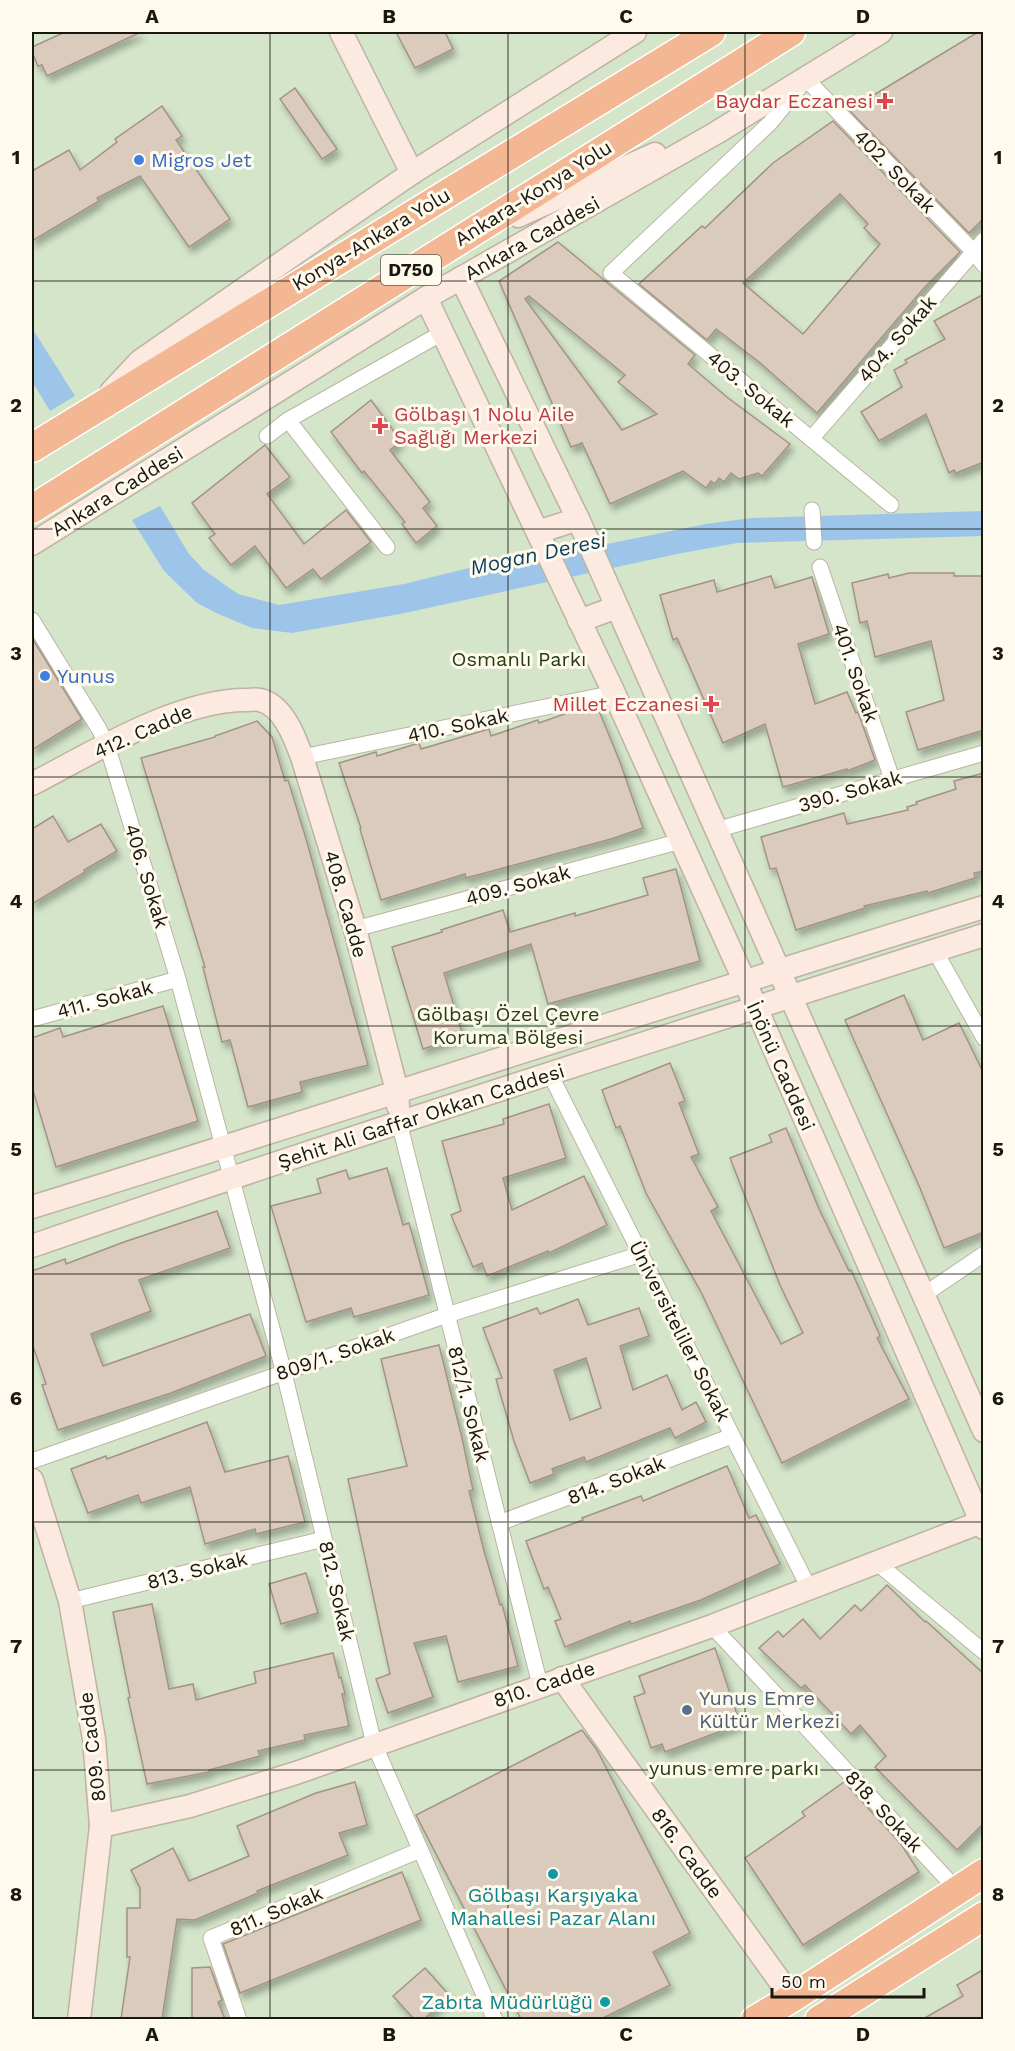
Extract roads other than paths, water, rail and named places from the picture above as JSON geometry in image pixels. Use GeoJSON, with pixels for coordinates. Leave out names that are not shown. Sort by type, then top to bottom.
{"type":"FeatureCollection","features":[{"type":"Feature","properties":{"kind":"highway","name":"Konya-Ankara Yolu"},"geometry":{"type":"LineString","coordinates":[[34,440],[98,406],[711,32]]}},
{"type":"Feature","properties":{"kind":"highway","name":"Ankara-Konya Yolu"},"geometry":{"type":"LineString","coordinates":[[32,508],[791,32]]}},
{"type":"Feature","properties":{"kind":"highway"},"geometry":{"type":"LineString","coordinates":[[755,2019],[792,1998],[984,1873]]}},
{"type":"Feature","properties":{"kind":"highway"},"geometry":{"type":"LineString","coordinates":[[819,2019],[984,1916]]}},
{"type":"Feature","properties":{"kind":"street"},"geometry":{"type":"LineString","coordinates":[[341,32],[412,173]]}},
{"type":"Feature","properties":{"kind":"street","name":"Ankara Caddesi"},"geometry":{"type":"LineString","coordinates":[[32,544],[426,298],[767,103],[881,32]]}},
{"type":"Feature","properties":{"kind":"street"},"geometry":{"type":"LineString","coordinates":[[98,406],[140,362],[412,173],[626,34]]}},
{"type":"Feature","properties":{"kind":"street","name":"402. Sokak"},"geometry":{"type":"LineString","coordinates":[[806,79],[978,246],[984,265]]}},
{"type":"Feature","properties":{"kind":"street","name":"403. Sokak"},"geometry":{"type":"LineString","coordinates":[[806,79],[770,123],[611,273],[891,505]]}},
{"type":"Feature","properties":{"kind":"street"},"geometry":{"type":"LineString","coordinates":[[443,250],[767,103]]}},
{"type":"Feature","properties":{"kind":"street","name":"404. Sokak"},"geometry":{"type":"LineString","coordinates":[[812,439],[978,246]]}},
{"type":"Feature","properties":{"kind":"street"},"geometry":{"type":"LineString","coordinates":[[461,278],[578,519],[984,1431]]}},
{"type":"Feature","properties":{"kind":"street","name":"İnönü Caddesi"},"geometry":{"type":"LineString","coordinates":[[426,298],[614,693],[744,980],[982,1525]]}},
{"type":"Feature","properties":{"kind":"street"},"geometry":{"type":"LineString","coordinates":[[267,436],[288,420],[442,333]]}},
{"type":"Feature","properties":{"kind":"street"},"geometry":{"type":"LineString","coordinates":[[288,420],[387,547]]}},
{"type":"Feature","properties":{"kind":"street"},"geometry":{"type":"LineString","coordinates":[[812,510],[814,542]]}},
{"type":"Feature","properties":{"kind":"street"},"geometry":{"type":"LineString","coordinates":[[538,532],[578,519]]}},
{"type":"Feature","properties":{"kind":"street","name":"401. Sokak"},"geometry":{"type":"LineString","coordinates":[[820,567],[892,779]]}},
{"type":"Feature","properties":{"kind":"street"},"geometry":{"type":"LineString","coordinates":[[576,614],[615,602]]}},
{"type":"Feature","properties":{"kind":"street","name":"406. Sokak"},"geometry":{"type":"LineString","coordinates":[[32,620],[107,745],[178,979],[224,1148]]}},
{"type":"Feature","properties":{"kind":"street","name":"410. Sokak"},"geometry":{"type":"LineString","coordinates":[[302,757],[614,693]]}},
{"type":"Feature","properties":{"kind":"street","name":"412. Cadde"},"geometry":{"type":"LineString","coordinates":[[32,784],[153,723],[206,704],[234,700],[261,700]]}},
{"type":"Feature","properties":{"kind":"street","name":"408. Cadde"},"geometry":{"type":"LineString","coordinates":[[261,700],[278,711],[295,738],[302,757],[355,929],[397,1091],[399,1122]]}},
{"type":"Feature","properties":{"kind":"street","name":"390. Sokak"},"geometry":{"type":"LineString","coordinates":[[716,830],[984,753]]}},
{"type":"Feature","properties":{"kind":"street","name":"409. Sokak"},"geometry":{"type":"LineString","coordinates":[[355,929],[681,841]]}},
{"type":"Feature","properties":{"kind":"street","name":"Şehit Ali Gaffar Okkan Caddesi"},"geometry":{"type":"LineString","coordinates":[[32,1207],[224,1148],[744,980],[984,907]]}},
{"type":"Feature","properties":{"kind":"street","name":"Şehit Ali Gaffar Okkan Caddesi"},"geometry":{"type":"LineString","coordinates":[[32,1246],[399,1122],[984,935]]}},
{"type":"Feature","properties":{"kind":"street"},"geometry":{"type":"LineString","coordinates":[[935,951],[984,1038]]}},
{"type":"Feature","properties":{"kind":"street","name":"411. Sokak"},"geometry":{"type":"LineString","coordinates":[[32,1019],[178,979]]}},
{"type":"Feature","properties":{"kind":"street","name":"Üniversiteliler Sokak"},"geometry":{"type":"LineString","coordinates":[[550,1074],[809,1588]]}},
{"type":"Feature","properties":{"kind":"street","name":"812/1. Sokak"},"geometry":{"type":"LineString","coordinates":[[399,1122],[540,1685]]}},
{"type":"Feature","properties":{"kind":"street","name":"812. Sokak"},"geometry":{"type":"LineString","coordinates":[[224,1148],[284,1373],[374,1744],[495,2019]]}},
{"type":"Feature","properties":{"kind":"street","name":"809/1. Sokak"},"geometry":{"type":"LineString","coordinates":[[32,1461],[447,1315],[641,1254]]}},
{"type":"Feature","properties":{"kind":"street"},"geometry":{"type":"LineString","coordinates":[[922,1296],[984,1254]]}},
{"type":"Feature","properties":{"kind":"street","name":"814. Sokak"},"geometry":{"type":"LineString","coordinates":[[499,1523],[732,1436]]}},
{"type":"Feature","properties":{"kind":"street","name":"809. Cadde"},"geometry":{"type":"LineString","coordinates":[[32,1480],[70,1601],[94,1739],[101,1826],[79,2019]]}},
{"type":"Feature","properties":{"kind":"street","name":"810. Cadde"},"geometry":{"type":"LineString","coordinates":[[101,1826],[190,1806],[296,1773],[712,1626],[876,1562],[982,1525]]}},
{"type":"Feature","properties":{"kind":"street","name":"813. Sokak"},"geometry":{"type":"LineString","coordinates":[[70,1601],[324,1539]]}},
{"type":"Feature","properties":{"kind":"street"},"geometry":{"type":"LineString","coordinates":[[876,1562],[984,1652]]}},
{"type":"Feature","properties":{"kind":"street","name":"818. Sokak"},"geometry":{"type":"LineString","coordinates":[[712,1626],[958,1891]]}},
{"type":"Feature","properties":{"kind":"street","name":"816. Cadde"},"geometry":{"type":"LineString","coordinates":[[562,1678],[792,1998]]}},
{"type":"Feature","properties":{"kind":"street","name":"811. Sokak"},"geometry":{"type":"LineString","coordinates":[[239,2019],[211,1938],[420,1851]]}},
{"type":"Feature","properties":{"kind":"water"},"geometry":{"type":"Polygon","coordinates":[[[32,328],[75,396],[50,411],[32,381],[32,328]]]}},
{"type":"Feature","properties":{"kind":"water","name":"Mogan Deresi"},"geometry":{"type":"Polygon","coordinates":[[[160,506],[189,554],[204,570],[238,594],[279,605],[404,584],[538,551],[597,546],[706,524],[752,518],[983,511],[984,536],[737,543],[400,614],[292,633],[252,628],[197,603],[164,571],[132,520],[160,506]]]}},
{"type":"Feature","properties":{"kind":"place","name":"Baydar Eczanesi"},"geometry":{"type":"Point","coordinates":[885,101]}},
{"type":"Feature","properties":{"kind":"place","name":"Migros Jet"},"geometry":{"type":"Point","coordinates":[139,160]}},
{"type":"Feature","properties":{"kind":"place","name":"Gölbaşı 1 Nolu Aile Sağlığı Merkezi"},"geometry":{"type":"Point","coordinates":[380,426]}},
{"type":"Feature","properties":{"kind":"place","name":"Yunus"},"geometry":{"type":"Point","coordinates":[45,676]}},
{"type":"Feature","properties":{"kind":"place","name":"Millet Eczanesi"},"geometry":{"type":"Point","coordinates":[711,704]}},
{"type":"Feature","properties":{"kind":"place","name":"Yunus Emre Kültür Merkezi"},"geometry":{"type":"Point","coordinates":[687,1710]}},
{"type":"Feature","properties":{"kind":"place","name":"Gölbaşı Karşıyaka Mahallesi Pazar Alanı"},"geometry":{"type":"Point","coordinates":[553,1874]}},
{"type":"Feature","properties":{"kind":"place","name":"Zabıta Müdürlüğü"},"geometry":{"type":"Point","coordinates":[605,2002]}},
{"type":"Feature","properties":{"kind":"park label","name":"Osmanlı Parkı"},"geometry":{"type":"Point","coordinates":[519,659]}},
{"type":"Feature","properties":{"kind":"park label","name":"Gölbaşı Özel Çevre Koruma Bölgesi"},"geometry":{"type":"Point","coordinates":[508,1026]}},
{"type":"Feature","properties":{"kind":"park label","name":"yunus emre parkı"},"geometry":{"type":"Point","coordinates":[734,1768]}}]}
